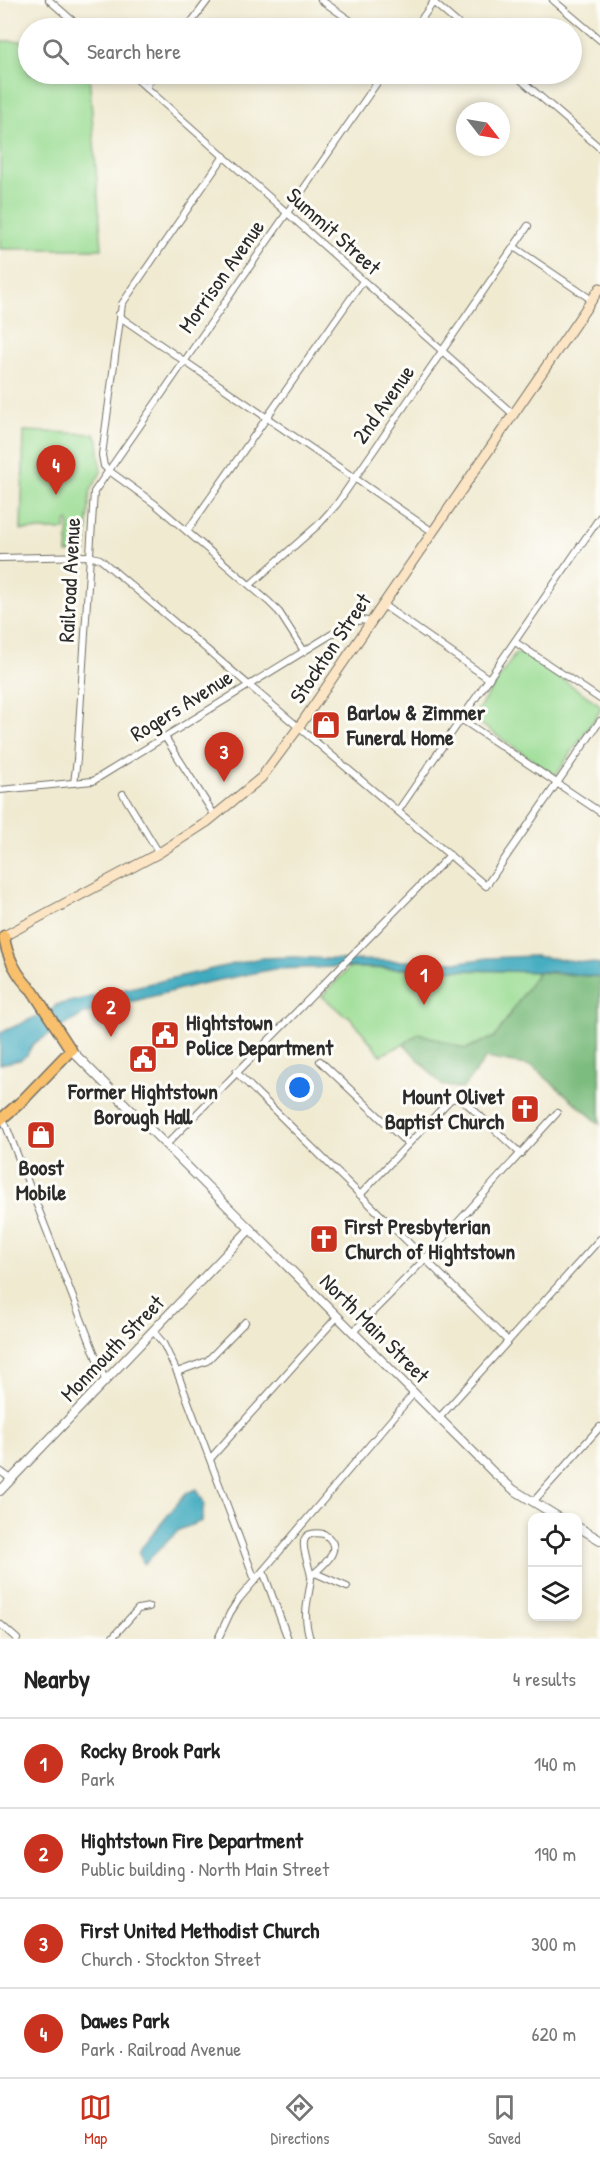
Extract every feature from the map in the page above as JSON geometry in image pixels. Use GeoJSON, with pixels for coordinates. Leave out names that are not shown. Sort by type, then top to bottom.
{"type":"FeatureCollection","features":[{"type":"Feature","properties":{"kind":"main road","name":"Stockton Street"},"geometry":{"type":"LineString","coordinates":[[2,933],[159,853],[215,816],[261,778],[299,727],[600,288]]}},
{"type":"Feature","properties":{"kind":"main road"},"geometry":{"type":"LineString","coordinates":[[2,933],[30,981],[32,990],[71,1050],[2,1119]]}},
{"type":"Feature","properties":{"kind":"main road"},"geometry":{"type":"LineString","coordinates":[[58,1032],[61,1062]]}},
{"type":"Feature","properties":{"kind":"street"},"geometry":{"type":"LineString","coordinates":[[49,0],[70,18]]}},
{"type":"Feature","properties":{"kind":"street"},"geometry":{"type":"LineString","coordinates":[[194,18],[208,0]]}},
{"type":"Feature","properties":{"kind":"street"},"geometry":{"type":"LineString","coordinates":[[321,0],[347,18]]}},
{"type":"Feature","properties":{"kind":"street"},"geometry":{"type":"LineString","coordinates":[[554,0],[575,18]]}},
{"type":"Feature","properties":{"kind":"street"},"geometry":{"type":"LineString","coordinates":[[422,18],[434,1],[452,18]]}},
{"type":"Feature","properties":{"kind":"street"},"geometry":{"type":"LineString","coordinates":[[582,24],[600,40]]}},
{"type":"Feature","properties":{"kind":"street","name":"Summit Street"},"geometry":{"type":"LineString","coordinates":[[143,84],[513,414]]}},
{"type":"Feature","properties":{"kind":"street","name":"Morrison Avenue"},"geometry":{"type":"LineString","coordinates":[[108,470],[376,84]]}},
{"type":"Feature","properties":{"kind":"street"},"geometry":{"type":"LineString","coordinates":[[526,84],[600,148]]}},
{"type":"Feature","properties":{"kind":"street"},"geometry":{"type":"LineString","coordinates":[[224,156],[122,304],[102,455],[104,466],[108,470],[188,531],[279,612],[304,651]]}},
{"type":"Feature","properties":{"kind":"street","name":"2nd Avenue"},"geometry":{"type":"LineString","coordinates":[[250,585],[325,518],[528,226]]}},
{"type":"Feature","properties":{"kind":"street"},"geometry":{"type":"LineString","coordinates":[[514,247],[592,300]]}},
{"type":"Feature","properties":{"kind":"street"},"geometry":{"type":"LineString","coordinates":[[188,531],[363,281]]}},
{"type":"Feature","properties":{"kind":"street"},"geometry":{"type":"LineString","coordinates":[[119,314],[123,319],[433,532]]}},
{"type":"Feature","properties":{"kind":"street","name":"Railroad Avenue"},"geometry":{"type":"LineString","coordinates":[[74,783],[92,499],[108,470]]}},
{"type":"Feature","properties":{"kind":"street"},"geometry":{"type":"LineString","coordinates":[[398,811],[600,517]]}},
{"type":"Feature","properties":{"kind":"street"},"geometry":{"type":"LineString","coordinates":[[0,558],[89,555],[100,559],[486,886],[600,721]]}},
{"type":"Feature","properties":{"kind":"street"},"geometry":{"type":"LineString","coordinates":[[383,605],[489,679]]}},
{"type":"Feature","properties":{"kind":"street","name":"Rogers Avenue"},"geometry":{"type":"LineString","coordinates":[[0,790],[93,781],[350,623],[362,620],[371,622]]}},
{"type":"Feature","properties":{"kind":"street"},"geometry":{"type":"LineString","coordinates":[[515,642],[600,699]]}},
{"type":"Feature","properties":{"kind":"street"},"geometry":{"type":"LineString","coordinates":[[461,719],[600,812]]}},
{"type":"Feature","properties":{"kind":"street"},"geometry":{"type":"LineString","coordinates":[[165,737],[215,816]]}},
{"type":"Feature","properties":{"kind":"street"},"geometry":{"type":"LineString","coordinates":[[123,794],[159,853]]}},
{"type":"Feature","properties":{"kind":"street"},"geometry":{"type":"LineString","coordinates":[[166,1145],[450,855]]}},
{"type":"Feature","properties":{"kind":"street","name":"North Main Street"},"geometry":{"type":"LineString","coordinates":[[71,1050],[500,1479],[552,1513]]}},
{"type":"Feature","properties":{"kind":"street"},"geometry":{"type":"LineString","coordinates":[[320,1061],[408,1144]]}},
{"type":"Feature","properties":{"kind":"street"},"geometry":{"type":"LineString","coordinates":[[236,1072],[508,1341]]}},
{"type":"Feature","properties":{"kind":"street"},"geometry":{"type":"LineString","coordinates":[[360,1195],[450,1100],[455,1098],[464,1101],[521,1154]]}},
{"type":"Feature","properties":{"kind":"street"},"geometry":{"type":"LineString","coordinates":[[353,1332],[425,1259],[557,1113]]}},
{"type":"Feature","properties":{"kind":"street"},"geometry":{"type":"LineString","coordinates":[[2,1119],[105,1380]]}},
{"type":"Feature","properties":{"kind":"street","name":"Monmouth Street"},"geometry":{"type":"LineString","coordinates":[[0,1491],[250,1229]]}},
{"type":"Feature","properties":{"kind":"street"},"geometry":{"type":"LineString","coordinates":[[439,1418],[600,1239]]}},
{"type":"Feature","properties":{"kind":"street"},"geometry":{"type":"LineString","coordinates":[[210,1458],[338,1317]]}},
{"type":"Feature","properties":{"kind":"street"},"geometry":{"type":"LineString","coordinates":[[177,1372],[207,1360],[245,1322]]}},
{"type":"Feature","properties":{"kind":"street"},"geometry":{"type":"LineString","coordinates":[[153,1331],[163,1343],[177,1372],[255,1581]]}},
{"type":"Feature","properties":{"kind":"street"},"geometry":{"type":"LineString","coordinates":[[218,1639],[230,1613],[255,1581],[414,1393]]}},
{"type":"Feature","properties":{"kind":"street"},"geometry":{"type":"LineString","coordinates":[[533,1502],[600,1427]]}},
{"type":"Feature","properties":{"kind":"street"},"geometry":{"type":"LineString","coordinates":[[0,1471],[11,1479]]}},
{"type":"Feature","properties":{"kind":"street"},"geometry":{"type":"LineString","coordinates":[[582,1529],[600,1540]]}},
{"type":"Feature","properties":{"kind":"street"},"geometry":{"type":"LineString","coordinates":[[295,1532],[305,1541]]}},
{"type":"Feature","properties":{"kind":"street"},"geometry":{"type":"LineString","coordinates":[[310,1639],[305,1609],[313,1575],[332,1556],[333,1546],[332,1541],[324,1534],[313,1534],[305,1541],[303,1550],[313,1575],[347,1587]]}},
{"type":"Feature","properties":{"kind":"street"},"geometry":{"type":"LineString","coordinates":[[263,1571],[288,1639]]}},
{"type":"Feature","properties":{"kind":"street"},"geometry":{"type":"LineString","coordinates":[[111,1639],[138,1609],[149,1607]]}},
{"type":"Feature","properties":{"kind":"street"},"geometry":{"type":"LineString","coordinates":[[0,1624],[17,1639]]}},
{"type":"Feature","properties":{"kind":"green space"},"geometry":{"type":"Polygon","coordinates":[[[0,41],[18,41],[18,84],[90,84],[102,249],[0,249],[0,41]]]}},
{"type":"Feature","properties":{"kind":"green space"},"geometry":{"type":"Polygon","coordinates":[[[24,431],[94,434],[98,440],[101,472],[90,492],[86,553],[67,553],[68,520],[65,530],[21,530],[24,431]]]}},
{"type":"Feature","properties":{"kind":"green space"},"geometry":{"type":"Polygon","coordinates":[[[516,653],[525,654],[600,705],[600,711],[556,775],[472,718],[516,653]]]}},
{"type":"Feature","properties":{"kind":"green space"},"geometry":{"type":"Polygon","coordinates":[[[349,968],[538,972],[495,1037],[465,1049],[419,1033],[404,1044],[381,1055],[349,1016],[344,1015],[322,996],[349,968]]]}},
{"type":"Feature","properties":{"kind":"green space"},"geometry":{"type":"Polygon","coordinates":[[[538,972],[600,977],[600,1124],[532,1066],[486,1058],[462,1089],[442,1085],[404,1044],[419,1033],[465,1049],[495,1037],[538,972]]]}},
{"type":"Feature","properties":{"kind":"water"},"geometry":{"type":"Polygon","coordinates":[[[534,956],[600,964],[600,977],[556,972],[339,967],[274,969],[200,984],[84,1014],[33,1044],[27,1055],[20,1060],[0,1064],[0,1033],[53,1009],[56,1005],[260,958],[460,962],[534,956]]]}},
{"type":"Feature","properties":{"kind":"water"},"geometry":{"type":"Polygon","coordinates":[[[197,1489],[204,1503],[202,1521],[179,1530],[144,1564],[138,1552],[186,1493],[197,1489]]]}},
{"type":"Feature","properties":{"kind":"place","name":"Dawes Park"},"geometry":{"type":"Point","coordinates":[56,495]}},
{"type":"Feature","properties":{"kind":"place","name":"Barlow & Zimmer Funeral Home"},"geometry":{"type":"Point","coordinates":[326,725]}},
{"type":"Feature","properties":{"kind":"place","name":"First United Methodist Church"},"geometry":{"type":"Point","coordinates":[224,782]}},
{"type":"Feature","properties":{"kind":"place","name":"Rocky Brook Park"},"geometry":{"type":"Point","coordinates":[424,1005]}},
{"type":"Feature","properties":{"kind":"place","name":"Hightstown Police Department"},"geometry":{"type":"Point","coordinates":[165,1035]}},
{"type":"Feature","properties":{"kind":"place","name":"Hightstown Fire Department"},"geometry":{"type":"Point","coordinates":[111,1037]}},
{"type":"Feature","properties":{"kind":"place","name":"Former Hightstown Borough Hall"},"geometry":{"type":"Point","coordinates":[143,1059]}},
{"type":"Feature","properties":{"kind":"place","name":"Mount Olivet Baptist Church"},"geometry":{"type":"Point","coordinates":[525,1109]}},
{"type":"Feature","properties":{"kind":"place","name":"Boost Mobile"},"geometry":{"type":"Point","coordinates":[41,1135]}},
{"type":"Feature","properties":{"kind":"place","name":"First Presbyterian Church of Hightstown"},"geometry":{"type":"Point","coordinates":[324,1239]}}]}
